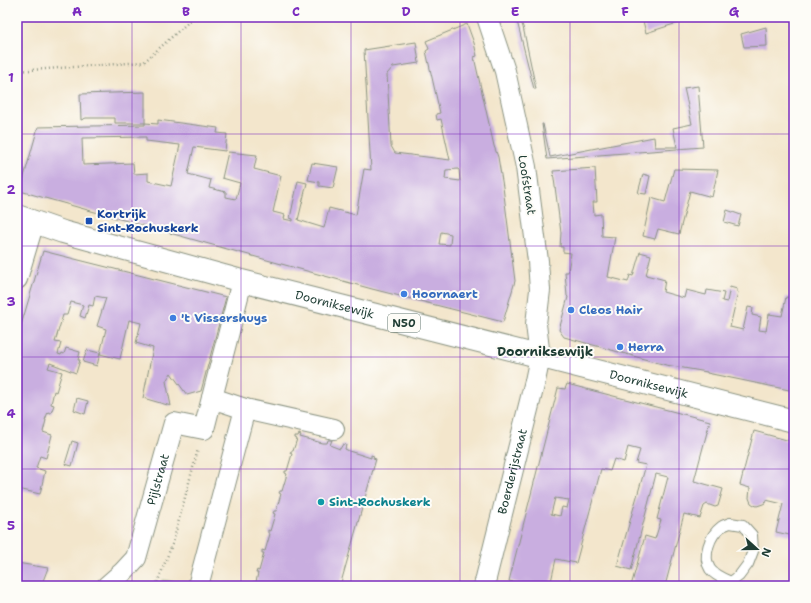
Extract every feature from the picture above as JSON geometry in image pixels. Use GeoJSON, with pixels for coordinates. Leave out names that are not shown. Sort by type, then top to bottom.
{"type":"FeatureCollection","features":[{"type":"Feature","properties":{"kind":"main road","name":"Doorniksewijk"},"geometry":{"type":"LineString","coordinates":[[26,219],[63,232],[242,281],[794,421]]}},
{"type":"Feature","properties":{"kind":"street","name":"Loofstraat"},"geometry":{"type":"LineString","coordinates":[[487,17],[505,71],[526,167],[538,261],[540,290],[536,324],[540,357]]}},
{"type":"Feature","properties":{"kind":"street"},"geometry":{"type":"LineString","coordinates":[[17,279],[26,219]]}},
{"type":"Feature","properties":{"kind":"street"},"geometry":{"type":"LineString","coordinates":[[204,429],[242,281]]}},
{"type":"Feature","properties":{"kind":"street","name":"Boerderijstraat"},"geometry":{"type":"LineString","coordinates":[[484,586],[540,357]]}},
{"type":"Feature","properties":{"kind":"street"},"geometry":{"type":"LineString","coordinates":[[212,398],[245,409],[334,429]]}},
{"type":"Feature","properties":{"kind":"street"},"geometry":{"type":"LineString","coordinates":[[198,586],[245,409]]}},
{"type":"Feature","properties":{"kind":"street","name":"Pijlstraat"},"geometry":{"type":"LineString","coordinates":[[108,586],[124,572],[136,558],[174,423],[204,429]]}},
{"type":"Feature","properties":{"kind":"lane"},"geometry":{"type":"LineString","coordinates":[[730,523],[743,525],[752,535],[753,551],[748,564],[732,584],[719,577],[710,568],[706,555],[710,540],[720,527],[730,523]]}},
{"type":"Feature","properties":{"kind":"path"},"geometry":{"type":"LineString","coordinates":[[17,71],[144,62],[194,17]]}},
{"type":"Feature","properties":{"kind":"path"},"geometry":{"type":"LineString","coordinates":[[156,586],[173,542],[204,429]]}},
{"type":"Feature","properties":{"kind":"green space"},"geometry":{"type":"Polygon","coordinates":[[[163,580],[182,584],[183,586],[161,586],[163,580]]]}},
{"type":"Feature","properties":{"kind":"building"},"geometry":{"type":"Polygon","coordinates":[[[516,17],[519,17],[523,27],[536,89],[534,89],[516,17]]]}},
{"type":"Feature","properties":{"kind":"building"},"geometry":{"type":"Polygon","coordinates":[[[642,17],[696,17],[646,33],[642,17]]]}},
{"type":"Feature","properties":{"kind":"building"},"geometry":{"type":"Polygon","coordinates":[[[467,24],[474,43],[477,56],[474,57],[494,146],[498,157],[515,281],[503,322],[372,289],[20,191],[38,127],[145,125],[145,123],[158,124],[158,120],[218,128],[217,133],[227,134],[225,151],[194,147],[188,174],[211,180],[209,188],[226,192],[226,197],[236,199],[240,183],[222,178],[228,152],[257,155],[254,169],[281,176],[273,212],[285,215],[284,219],[293,221],[293,219],[290,218],[298,181],[307,183],[298,220],[324,228],[329,208],[356,215],[364,169],[371,170],[364,50],[416,42],[419,63],[393,67],[387,74],[391,146],[395,153],[450,160],[441,119],[437,120],[436,114],[440,113],[426,51],[429,49],[426,41],[467,24]],[[146,137],[82,138],[83,165],[133,163],[134,174],[148,173],[148,181],[171,186],[180,145],[146,141],[146,137]],[[458,169],[446,170],[445,179],[460,181],[458,169]],[[441,232],[439,244],[450,245],[451,234],[441,232]]]}},
{"type":"Feature","properties":{"kind":"building"},"geometry":{"type":"Polygon","coordinates":[[[766,27],[767,46],[744,47],[741,34],[766,27]]]}},
{"type":"Feature","properties":{"kind":"building"},"geometry":{"type":"Polygon","coordinates":[[[698,86],[703,147],[547,159],[542,124],[550,157],[654,137],[655,147],[677,147],[673,128],[692,124],[684,88],[698,86]]]}},
{"type":"Feature","properties":{"kind":"building"},"geometry":{"type":"Polygon","coordinates":[[[145,92],[145,123],[115,123],[115,118],[86,118],[81,120],[80,94],[145,92]]]}},
{"type":"Feature","properties":{"kind":"building"},"geometry":{"type":"Polygon","coordinates":[[[312,163],[338,167],[333,188],[319,186],[319,182],[308,180],[312,163]]]}},
{"type":"Feature","properties":{"kind":"building"},"geometry":{"type":"Polygon","coordinates":[[[595,168],[597,202],[593,202],[594,215],[601,214],[602,236],[615,237],[608,277],[628,282],[630,275],[633,276],[640,252],[651,255],[646,275],[665,280],[663,292],[684,298],[686,290],[706,295],[707,290],[724,293],[722,301],[727,302],[730,287],[737,289],[738,292],[730,327],[743,330],[748,307],[753,308],[752,315],[761,317],[759,330],[766,331],[769,314],[782,316],[786,297],[794,298],[794,391],[707,372],[666,365],[564,337],[559,330],[568,297],[565,272],[568,272],[571,253],[563,252],[563,247],[560,247],[561,233],[553,171],[595,168]]]}},
{"type":"Feature","properties":{"kind":"building"},"geometry":{"type":"Polygon","coordinates":[[[674,169],[718,170],[712,197],[690,191],[679,234],[658,229],[655,239],[643,236],[651,198],[665,202],[674,169]]]}},
{"type":"Feature","properties":{"kind":"building"},"geometry":{"type":"Polygon","coordinates":[[[643,174],[650,176],[646,194],[638,193],[643,174]]]}},
{"type":"Feature","properties":{"kind":"building"},"geometry":{"type":"Polygon","coordinates":[[[727,210],[741,215],[738,226],[724,222],[727,210]]]}},
{"type":"Feature","properties":{"kind":"building"},"geometry":{"type":"Polygon","coordinates":[[[43,251],[226,297],[201,391],[187,395],[171,373],[166,381],[171,406],[143,398],[153,348],[136,343],[141,323],[129,320],[120,359],[100,354],[106,329],[97,326],[106,298],[95,296],[93,306],[89,305],[85,318],[80,316],[83,305],[71,302],[67,315],[63,315],[55,342],[61,343],[58,354],[64,354],[66,348],[80,352],[78,360],[80,360],[76,373],[50,363],[48,368],[62,372],[56,392],[54,391],[51,404],[54,405],[51,413],[48,412],[45,420],[43,432],[52,435],[46,458],[40,456],[36,468],[45,471],[40,494],[18,489],[17,491],[17,339],[43,251]]]}},
{"type":"Feature","properties":{"kind":"building"},"geometry":{"type":"Polygon","coordinates":[[[87,350],[100,353],[97,366],[83,362],[87,350]]]}},
{"type":"Feature","properties":{"kind":"building"},"geometry":{"type":"Polygon","coordinates":[[[567,384],[710,421],[694,481],[723,489],[718,506],[715,507],[707,504],[704,506],[700,518],[684,514],[665,586],[631,586],[645,536],[655,539],[661,520],[657,519],[668,477],[656,474],[631,570],[617,566],[646,465],[636,463],[640,450],[628,447],[624,462],[614,459],[610,471],[601,469],[576,563],[556,559],[550,586],[532,586],[509,581],[558,388],[565,389],[567,384]],[[555,498],[551,514],[560,516],[562,507],[567,508],[569,500],[555,498]]]}},
{"type":"Feature","properties":{"kind":"building"},"geometry":{"type":"Polygon","coordinates":[[[77,398],[88,401],[85,414],[74,410],[77,398]]]}},
{"type":"Feature","properties":{"kind":"building"},"geometry":{"type":"Polygon","coordinates":[[[754,431],[794,442],[794,536],[776,532],[783,504],[766,500],[763,504],[757,506],[754,505],[751,503],[749,498],[750,488],[740,485],[754,431]]]}},
{"type":"Feature","properties":{"kind":"building","name":"Sint-Rochuskerk"},"geometry":{"type":"Polygon","coordinates":[[[299,434],[301,435],[300,437],[322,443],[327,443],[328,440],[332,440],[330,445],[332,446],[340,449],[343,444],[346,445],[345,449],[349,451],[371,458],[371,455],[376,459],[340,586],[254,586],[255,584],[252,584],[253,582],[256,582],[258,573],[256,573],[257,570],[259,571],[264,553],[262,553],[262,550],[265,551],[270,534],[268,533],[268,530],[270,531],[275,514],[273,513],[276,511],[281,494],[279,493],[282,491],[287,474],[285,471],[287,471],[292,454],[290,453],[293,451],[297,439],[295,436],[298,436],[299,434]]]}},
{"type":"Feature","properties":{"kind":"building"},"geometry":{"type":"Polygon","coordinates":[[[72,441],[78,443],[72,466],[65,464],[72,441]]]}},
{"type":"Feature","properties":{"kind":"building"},"geometry":{"type":"Polygon","coordinates":[[[17,563],[48,568],[41,586],[17,586],[17,563]]]}},
{"type":"Feature","properties":{"kind":"place","name":"Kortrijk Sint-Rochuskerk"},"geometry":{"type":"Point","coordinates":[89,221]}},
{"type":"Feature","properties":{"kind":"place","name":"Hoornaert"},"geometry":{"type":"Point","coordinates":[404,294]}},
{"type":"Feature","properties":{"kind":"place","name":"Cleos Hair"},"geometry":{"type":"Point","coordinates":[571,310]}},
{"type":"Feature","properties":{"kind":"place","name":"'t Vissershuys"},"geometry":{"type":"Point","coordinates":[173,318]}},
{"type":"Feature","properties":{"kind":"place","name":"Herra"},"geometry":{"type":"Point","coordinates":[620,347]}},
{"type":"Feature","properties":{"kind":"place","name":"Sint-Rochuskerk"},"geometry":{"type":"Point","coordinates":[321,502]}},
{"type":"Feature","properties":{"kind":"district","name":"Doorniksewijk"},"geometry":{"type":"Point","coordinates":[545,351]}}]}
